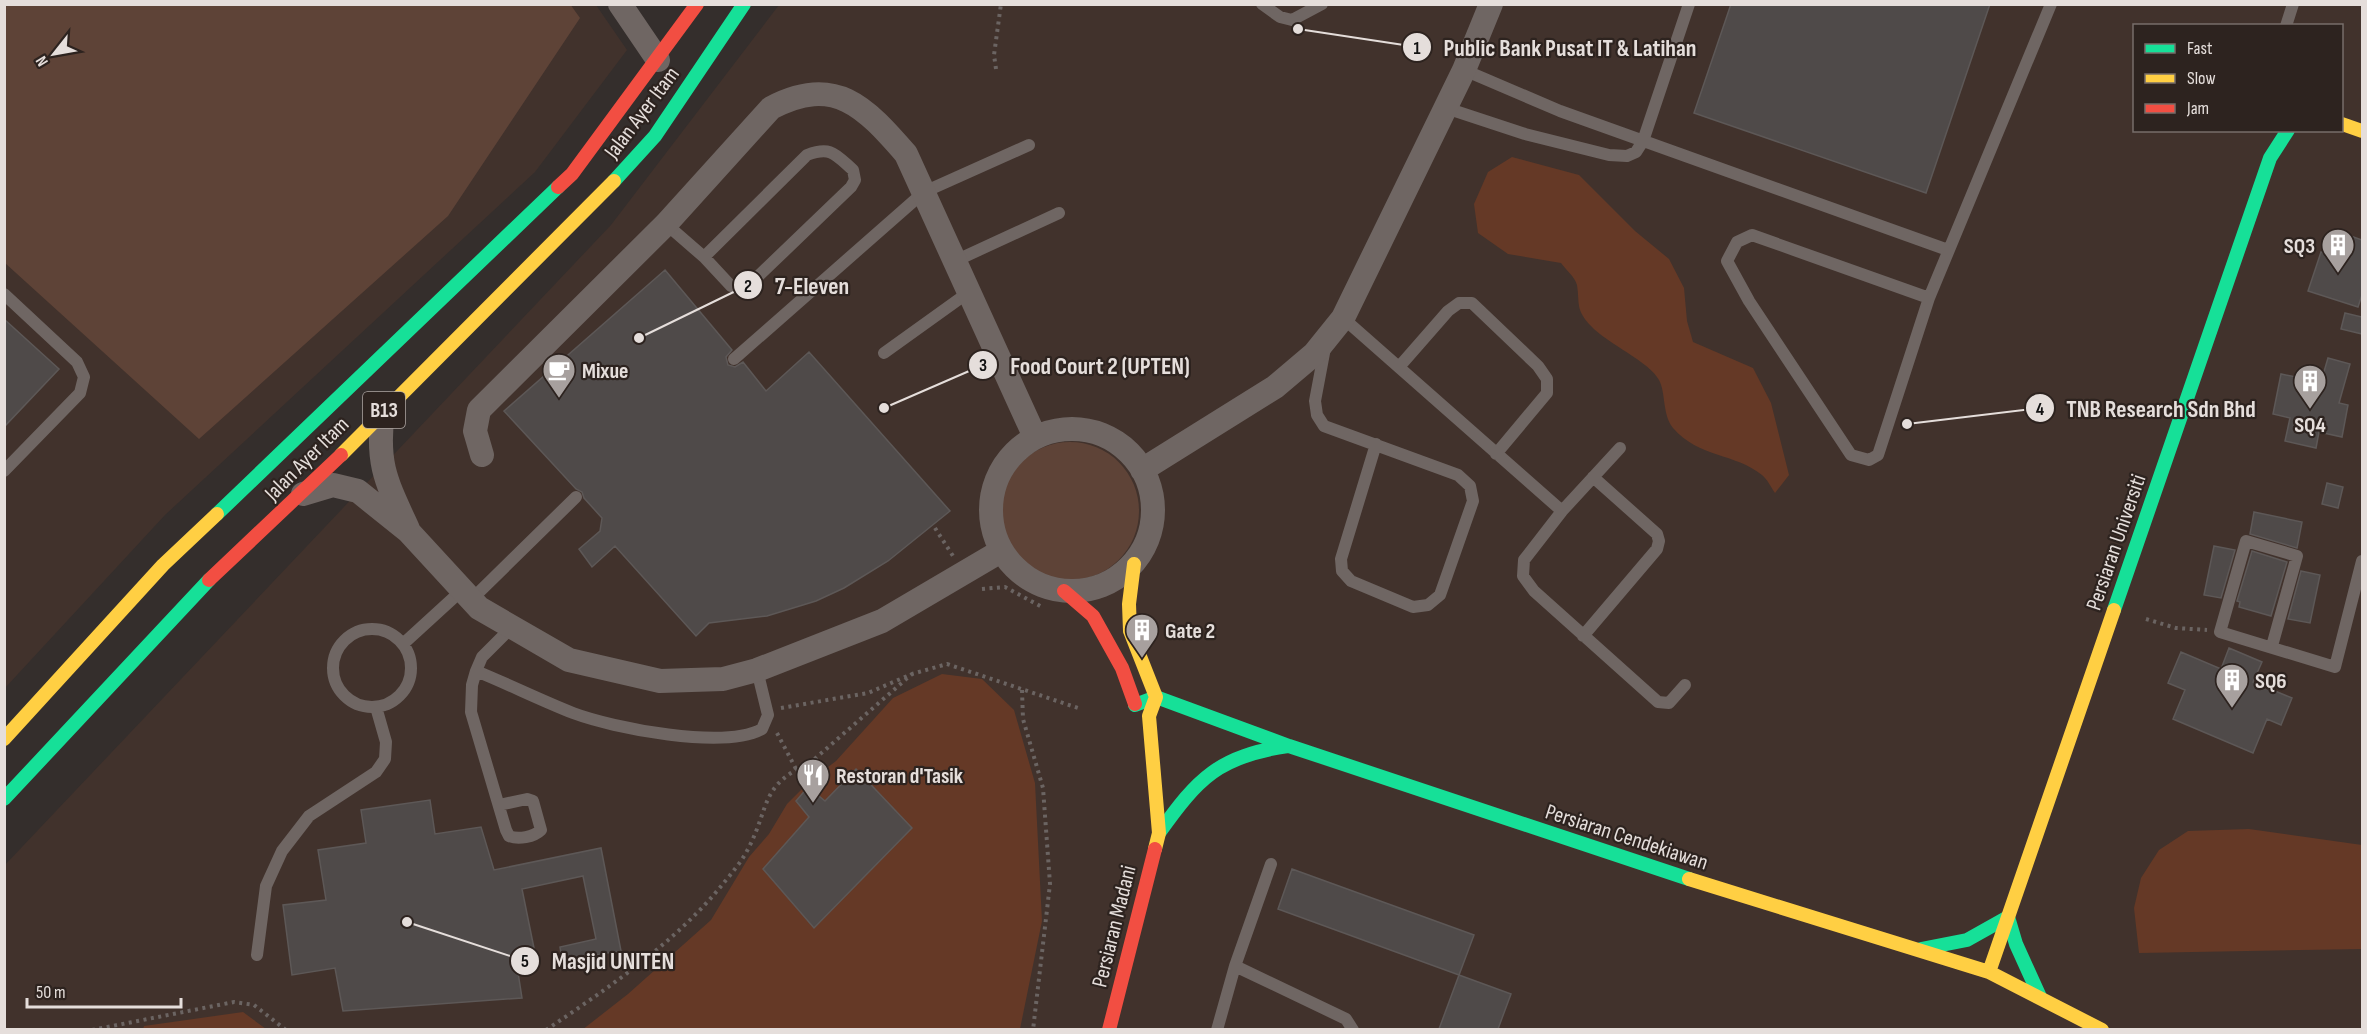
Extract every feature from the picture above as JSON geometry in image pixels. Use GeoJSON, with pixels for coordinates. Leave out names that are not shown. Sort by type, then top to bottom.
{"type":"FeatureCollection","features":[{"type":"Feature","properties":{"kind":"street"},"geometry":{"type":"LineString","coordinates":[[620,4],[658,60]]}},
{"type":"Feature","properties":{"kind":"street","name":"Jalan Ayer Itam"},"geometry":{"type":"LineString","coordinates":[[4,739],[163,565],[572,174],[697,4]]}},
{"type":"Feature","properties":{"kind":"street","name":"Jalan Ayer Itam"},"geometry":{"type":"LineString","coordinates":[[4,799],[190,597],[301,495],[586,212],[655,136],[744,4]]}},
{"type":"Feature","properties":{"kind":"street"},"geometry":{"type":"LineString","coordinates":[[1142,470],[1275,387],[1314,354],[1343,318],[1464,70],[1491,4]]}},
{"type":"Feature","properties":{"kind":"street"},"geometry":{"type":"LineString","coordinates":[[482,455],[475,431],[479,410],[666,224],[771,108],[791,97],[817,93],[836,95],[852,102],[878,122],[906,154],[1035,437]]}},
{"type":"Feature","properties":{"kind":"street"},"geometry":{"type":"LineString","coordinates":[[2343,124],[2362,131]]}},
{"type":"Feature","properties":{"kind":"street","name":"Persiaran Universiti"},"geometry":{"type":"LineString","coordinates":[[1989,972],[2270,158],[2287,132]]}},
{"type":"Feature","properties":{"kind":"street"},"geometry":{"type":"LineString","coordinates":[[384,411],[379,442],[384,477],[409,532]]}},
{"type":"Feature","properties":{"kind":"street"},"geometry":{"type":"LineString","coordinates":[[1134,564],[1108,583],[1094,588],[1064,591],[1034,582],[1011,563],[1001,551],[990,508],[994,486],[1002,466],[1011,454],[1035,437],[1061,429],[1088,430],[1101,434],[1125,448],[1142,470],[1152,498],[1153,512],[1147,541],[1134,564],[1129,604],[1130,631],[1156,697],[1149,717],[1159,833]]}},
{"type":"Feature","properties":{"kind":"street"},"geometry":{"type":"LineString","coordinates":[[301,495],[333,485],[358,491],[409,532],[479,608],[569,660],[660,681],[723,679],[757,670],[882,621],[1001,551]]}},
{"type":"Feature","properties":{"kind":"street"},"geometry":{"type":"LineString","coordinates":[[1064,591],[1093,616],[1122,668],[1135,705],[1149,717]]}},
{"type":"Feature","properties":{"kind":"street"},"geometry":{"type":"LineString","coordinates":[[1135,705],[1156,697]]}},
{"type":"Feature","properties":{"kind":"street","name":"Persiaran Cendekiawan"},"geometry":{"type":"LineString","coordinates":[[1156,697],[1289,746],[1643,865],[1989,972],[2102,1029]]}},
{"type":"Feature","properties":{"kind":"street"},"geometry":{"type":"LineString","coordinates":[[1159,833],[1190,790],[1215,770],[1246,754],[1289,746]]}},
{"type":"Feature","properties":{"kind":"street","name":"Persiaran Madani"},"geometry":{"type":"LineString","coordinates":[[1109,1029],[1159,833]]}},
{"type":"Feature","properties":{"kind":"street"},"geometry":{"type":"LineString","coordinates":[[1917,949],[1967,940],[2008,917],[2016,945],[2040,997]]}},
{"type":"Feature","properties":{"kind":"lane"},"geometry":{"type":"LineString","coordinates":[[1262,4],[1280,17],[1292,20],[1322,4]]}},
{"type":"Feature","properties":{"kind":"lane"},"geometry":{"type":"LineString","coordinates":[[1446,108],[1525,134],[1609,155],[1628,156],[1636,152],[1643,141],[1689,4]]}},
{"type":"Feature","properties":{"kind":"lane"},"geometry":{"type":"LineString","coordinates":[[1929,298],[1752,235],[1737,242],[1727,261],[1749,301],[1851,455],[1869,460],[1878,454],[1929,298],[2051,4]]}},
{"type":"Feature","properties":{"kind":"lane"},"geometry":{"type":"LineString","coordinates":[[2287,24],[2293,4]]}},
{"type":"Feature","properties":{"kind":"lane"},"geometry":{"type":"LineString","coordinates":[[1464,70],[1560,111],[1948,250]]}},
{"type":"Feature","properties":{"kind":"lane"},"geometry":{"type":"LineString","coordinates":[[734,359],[924,192],[1029,145]]}},
{"type":"Feature","properties":{"kind":"lane"},"geometry":{"type":"LineString","coordinates":[[666,224],[704,257],[731,286],[739,289],[748,286],[851,188],[855,180],[853,170],[834,153],[822,149],[807,155],[704,257]]}},
{"type":"Feature","properties":{"kind":"lane"},"geometry":{"type":"LineString","coordinates":[[956,261],[1059,213]]}},
{"type":"Feature","properties":{"kind":"lane"},"geometry":{"type":"LineString","coordinates":[[884,353],[969,292]]}},
{"type":"Feature","properties":{"kind":"lane"},"geometry":{"type":"LineString","coordinates":[[4,294],[77,362],[84,377],[81,393],[4,471]]}},
{"type":"Feature","properties":{"kind":"lane"},"geometry":{"type":"LineString","coordinates":[[1399,367],[1448,311],[1459,303],[1472,303],[1539,366],[1547,379],[1547,393],[1496,454]]}},
{"type":"Feature","properties":{"kind":"lane"},"geometry":{"type":"LineString","coordinates":[[1343,318],[1562,511]]}},
{"type":"Feature","properties":{"kind":"lane"},"geometry":{"type":"LineString","coordinates":[[1326,339],[1316,401],[1317,415],[1324,426],[1376,444],[1458,475],[1470,486],[1473,501],[1440,595],[1428,606],[1413,607],[1352,581],[1342,571],[1341,559],[1376,444]]}},
{"type":"Feature","properties":{"kind":"lane"},"geometry":{"type":"LineString","coordinates":[[1620,448],[1562,511],[1524,560],[1523,576],[1534,591],[1658,702],[1670,703],[1685,685]]}},
{"type":"Feature","properties":{"kind":"lane"},"geometry":{"type":"LineString","coordinates":[[1583,636],[1657,549],[1659,541],[1657,534],[1593,477]]}},
{"type":"Feature","properties":{"kind":"lane"},"geometry":{"type":"LineString","coordinates":[[403,644],[466,595],[576,497]]}},
{"type":"Feature","properties":{"kind":"lane"},"geometry":{"type":"LineString","coordinates":[[2272,646],[2297,556],[2246,541],[2220,632],[2335,667],[2362,563]]}},
{"type":"Feature","properties":{"kind":"lane"},"geometry":{"type":"LineString","coordinates":[[499,805],[471,712],[472,685],[482,657],[512,627]]}},
{"type":"Feature","properties":{"kind":"lane"},"geometry":{"type":"LineString","coordinates":[[367,630],[380,630],[403,644],[411,666],[410,678],[398,698],[376,707],[363,706],[351,701],[341,691],[335,679],[334,666],[337,653],[344,642],[355,634],[367,630]]}},
{"type":"Feature","properties":{"kind":"lane"},"geometry":{"type":"LineString","coordinates":[[476,670],[575,713],[666,734],[738,738],[762,729],[767,713],[757,670]]}},
{"type":"Feature","properties":{"kind":"lane"},"geometry":{"type":"LineString","coordinates":[[257,955],[266,886],[282,851],[309,816],[376,772],[385,759],[386,742],[376,707]]}},
{"type":"Feature","properties":{"kind":"lane"},"geometry":{"type":"LineString","coordinates":[[1217,1029],[1235,966],[1271,864]]}},
{"type":"Feature","properties":{"kind":"lane"},"geometry":{"type":"LineString","coordinates":[[1235,966],[1346,1019],[1353,1029]]}},
{"type":"Feature","properties":{"kind":"path"},"geometry":{"type":"LineString","coordinates":[[996,69],[994,55],[1001,4]]}},
{"type":"Feature","properties":{"kind":"path"},"geometry":{"type":"LineString","coordinates":[[935,528],[975,589],[1005,587],[1047,609]]}},
{"type":"Feature","properties":{"kind":"path"},"geometry":{"type":"LineString","coordinates":[[2146,619],[2176,627],[2220,632]]}},
{"type":"Feature","properties":{"kind":"path"},"geometry":{"type":"LineString","coordinates":[[796,769],[767,713],[868,693],[912,674],[947,664],[1082,709]]}},
{"type":"Feature","properties":{"kind":"path"},"geometry":{"type":"LineString","coordinates":[[546,1029],[669,939],[722,886],[749,848],[768,793],[796,769],[810,763],[912,674]]}},
{"type":"Feature","properties":{"kind":"path"},"geometry":{"type":"LineString","coordinates":[[1022,690],[1023,719],[1043,788],[1050,884],[1033,1029]]}},
{"type":"Feature","properties":{"kind":"path"},"geometry":{"type":"LineString","coordinates":[[92,1029],[234,1002],[254,1005],[286,1029]]}},
{"type":"Feature","properties":{"kind":"shaded area"},"geometry":{"type":"Polygon","coordinates":[[[570,4],[580,18],[448,216],[199,439],[5,263],[5,5],[570,4]]]}},
{"type":"Feature","properties":{"kind":"shaded area"},"geometry":{"type":"Polygon","coordinates":[[[5,5],[596,5],[627,50],[535,172],[165,515],[5,688],[5,5]]]}},
{"type":"Feature","properties":{"kind":"shaded area"},"geometry":{"type":"Polygon","coordinates":[[[779,5],[2362,5],[2362,1029],[5,1029],[4,866],[611,225],[779,5]]]}},
{"type":"Feature","properties":{"kind":"shaded area"},"geometry":{"type":"Polygon","coordinates":[[[1512,157],[1579,175],[1635,231],[1669,259],[1684,288],[1687,321],[1693,342],[1753,368],[1771,403],[1789,475],[1775,493],[1764,477],[1751,468],[1694,445],[1673,428],[1667,416],[1659,380],[1647,366],[1591,326],[1582,315],[1576,282],[1561,263],[1508,254],[1478,233],[1474,204],[1488,172],[1512,157]]]}},
{"type":"Feature","properties":{"kind":"shaded area"},"geometry":{"type":"Polygon","coordinates":[[[1070,442],[1097,447],[1119,462],[1134,484],[1139,511],[1134,538],[1119,560],[1097,575],[1070,580],[1043,575],[1021,560],[1006,538],[1001,511],[1006,484],[1021,462],[1043,447],[1070,442]]]}},
{"type":"Feature","properties":{"kind":"shaded area"},"geometry":{"type":"Polygon","coordinates":[[[942,674],[982,679],[1014,710],[1035,783],[1042,921],[1020,1029],[582,1030],[628,994],[711,920],[749,857],[769,834],[787,804],[811,780],[836,761],[893,698],[942,674]]]}},
{"type":"Feature","properties":{"kind":"shaded area"},"geometry":{"type":"Polygon","coordinates":[[[2249,829],[2362,845],[2362,949],[2139,953],[2134,908],[2141,878],[2159,850],[2188,831],[2249,829]]]}},
{"type":"Feature","properties":{"kind":"shaded area"},"geometry":{"type":"Polygon","coordinates":[[[243,1012],[266,1029],[143,1029],[144,1026],[243,1012]]]}},
{"type":"Feature","properties":{"kind":"building"},"geometry":{"type":"Polygon","coordinates":[[[1731,4],[1990,4],[1926,193],[1694,113],[1731,4]]]}},
{"type":"Feature","properties":{"kind":"building","name":"SQ3"},"geometry":{"type":"Polygon","coordinates":[[[2345,234],[2362,240],[2362,295],[2358,307],[2308,291],[2321,252],[2338,257],[2345,234]]]}},
{"type":"Feature","properties":{"kind":"building"},"geometry":{"type":"Polygon","coordinates":[[[665,270],[732,350],[726,357],[728,365],[735,367],[743,362],[766,391],[809,352],[950,511],[888,561],[844,588],[816,601],[767,616],[709,623],[696,636],[615,546],[592,567],[579,549],[600,531],[602,518],[584,498],[582,492],[576,489],[504,411],[665,270]]]}},
{"type":"Feature","properties":{"kind":"building"},"geometry":{"type":"Polygon","coordinates":[[[2345,313],[2362,317],[2362,334],[2341,329],[2345,313]]]}},
{"type":"Feature","properties":{"kind":"building"},"geometry":{"type":"Polygon","coordinates":[[[4,319],[59,369],[4,427],[4,319]]]}},
{"type":"Feature","properties":{"kind":"building","name":"SQ4"},"geometry":{"type":"Polygon","coordinates":[[[2328,358],[2350,364],[2339,403],[2348,405],[2342,437],[2319,432],[2316,448],[2285,441],[2290,418],[2273,414],[2281,374],[2321,382],[2328,358]]]}},
{"type":"Feature","properties":{"kind":"building"},"geometry":{"type":"Polygon","coordinates":[[[2327,483],[2343,487],[2338,508],[2322,504],[2327,483]]]}},
{"type":"Feature","properties":{"kind":"building"},"geometry":{"type":"Polygon","coordinates":[[[2254,512],[2302,522],[2297,548],[2250,534],[2254,512]]]}},
{"type":"Feature","properties":{"kind":"building"},"geometry":{"type":"Polygon","coordinates":[[[2214,546],[2235,550],[2221,598],[2204,595],[2214,546]]]}},
{"type":"Feature","properties":{"kind":"building"},"geometry":{"type":"Polygon","coordinates":[[[2252,551],[2287,562],[2271,616],[2239,607],[2240,602],[2237,601],[2252,551]]]}},
{"type":"Feature","properties":{"kind":"building"},"geometry":{"type":"Polygon","coordinates":[[[2301,571],[2320,575],[2310,623],[2288,619],[2301,571]]]}},
{"type":"Feature","properties":{"kind":"building","name":"SQ6"},"geometry":{"type":"Polygon","coordinates":[[[2229,648],[2262,662],[2253,682],[2292,698],[2281,725],[2267,719],[2253,753],[2173,719],[2185,690],[2168,683],[2181,652],[2221,669],[2229,648]]]}},
{"type":"Feature","properties":{"kind":"building"},"geometry":{"type":"Polygon","coordinates":[[[856,769],[912,828],[814,928],[763,869],[809,817],[796,801],[808,787],[825,801],[856,769]]]}},
{"type":"Feature","properties":{"kind":"building"},"geometry":{"type":"Polygon","coordinates":[[[430,800],[435,834],[481,827],[494,870],[601,848],[621,951],[562,960],[560,947],[596,939],[583,876],[522,889],[537,963],[517,966],[522,998],[343,1011],[335,968],[292,975],[283,905],[326,900],[318,850],[366,843],[361,810],[430,800]]]}},
{"type":"Feature","properties":{"kind":"building"},"geometry":{"type":"Polygon","coordinates":[[[1292,869],[1474,935],[1459,975],[1278,909],[1292,869]]]}},
{"type":"Feature","properties":{"kind":"building"},"geometry":{"type":"Polygon","coordinates":[[[1459,975],[1511,994],[1498,1029],[1439,1029],[1459,975]]]}},
{"type":"Feature","properties":{"kind":"traffic: fast"},"geometry":{"type":"LineString","coordinates":[[614,181],[655,136],[744,4]]}},
{"type":"Feature","properties":{"kind":"traffic: fast"},"geometry":{"type":"LineString","coordinates":[[2114,610],[2270,158],[2287,132]]}},
{"type":"Feature","properties":{"kind":"traffic: fast"},"geometry":{"type":"LineString","coordinates":[[217,514],[558,187]]}},
{"type":"Feature","properties":{"kind":"traffic: fast"},"geometry":{"type":"LineString","coordinates":[[4,799],[209,580]]}},
{"type":"Feature","properties":{"kind":"traffic: fast"},"geometry":{"type":"LineString","coordinates":[[1135,705],[1156,697],[1289,746],[1689,879]]}},
{"type":"Feature","properties":{"kind":"traffic: fast"},"geometry":{"type":"LineString","coordinates":[[1159,833],[1186,798],[1212,773],[1244,756],[1288,746]]}},
{"type":"Feature","properties":{"kind":"traffic: fast"},"geometry":{"type":"LineString","coordinates":[[2008,917],[2016,944],[2040,997]]}},
{"type":"Feature","properties":{"kind":"traffic: fast"},"geometry":{"type":"LineString","coordinates":[[1921,949],[1967,940],[2008,917]]}},
{"type":"Feature","properties":{"kind":"traffic: slow"},"geometry":{"type":"LineString","coordinates":[[2343,124],[2362,131]]}},
{"type":"Feature","properties":{"kind":"traffic: slow"},"geometry":{"type":"LineString","coordinates":[[341,455],[614,181]]}},
{"type":"Feature","properties":{"kind":"traffic: slow"},"geometry":{"type":"LineString","coordinates":[[4,739],[163,565],[217,514]]}},
{"type":"Feature","properties":{"kind":"traffic: slow"},"geometry":{"type":"LineString","coordinates":[[1134,564],[1129,604],[1130,631],[1156,697],[1149,716],[1159,833],[1155,849]]}},
{"type":"Feature","properties":{"kind":"traffic: slow"},"geometry":{"type":"LineString","coordinates":[[1989,972],[2114,610]]}},
{"type":"Feature","properties":{"kind":"traffic: slow"},"geometry":{"type":"LineString","coordinates":[[1689,879],[1989,972],[2102,1030]]}},
{"type":"Feature","properties":{"kind":"traffic: jam"},"geometry":{"type":"LineString","coordinates":[[558,187],[572,174],[697,4]]}},
{"type":"Feature","properties":{"kind":"traffic: jam"},"geometry":{"type":"LineString","coordinates":[[209,580],[341,455]]}},
{"type":"Feature","properties":{"kind":"traffic: jam"},"geometry":{"type":"LineString","coordinates":[[1064,591],[1093,616],[1122,668],[1135,704]]}},
{"type":"Feature","properties":{"kind":"traffic: jam"},"geometry":{"type":"LineString","coordinates":[[1109,1030],[1155,849]]}},
{"type":"Feature","properties":{"kind":"place","name":"Public Bank Pusat IT & Latihan"},"geometry":{"type":"Point","coordinates":[1298,29]}},
{"type":"Feature","properties":{"kind":"place","name":"SQ3"},"geometry":{"type":"Point","coordinates":[2338,274]}},
{"type":"Feature","properties":{"kind":"place","name":"7-Eleven"},"geometry":{"type":"Point","coordinates":[639,338]}},
{"type":"Feature","properties":{"kind":"place","name":"Mixue"},"geometry":{"type":"Point","coordinates":[559,399]}},
{"type":"Feature","properties":{"kind":"place","name":"Food Court 2 (UPTEN)"},"geometry":{"type":"Point","coordinates":[884,408]}},
{"type":"Feature","properties":{"kind":"place","name":"SQ4"},"geometry":{"type":"Point","coordinates":[2310,410]}},
{"type":"Feature","properties":{"kind":"place","name":"TNB Research Sdn Bhd"},"geometry":{"type":"Point","coordinates":[1907,424]}},
{"type":"Feature","properties":{"kind":"place","name":"Gate 2"},"geometry":{"type":"Point","coordinates":[1142,659]}},
{"type":"Feature","properties":{"kind":"place","name":"SQ6"},"geometry":{"type":"Point","coordinates":[2232,709]}},
{"type":"Feature","properties":{"kind":"place","name":"Restoran d'Tasik"},"geometry":{"type":"Point","coordinates":[813,804]}},
{"type":"Feature","properties":{"kind":"place","name":"Masjid UNITEN"},"geometry":{"type":"Point","coordinates":[407,922]}}]}
